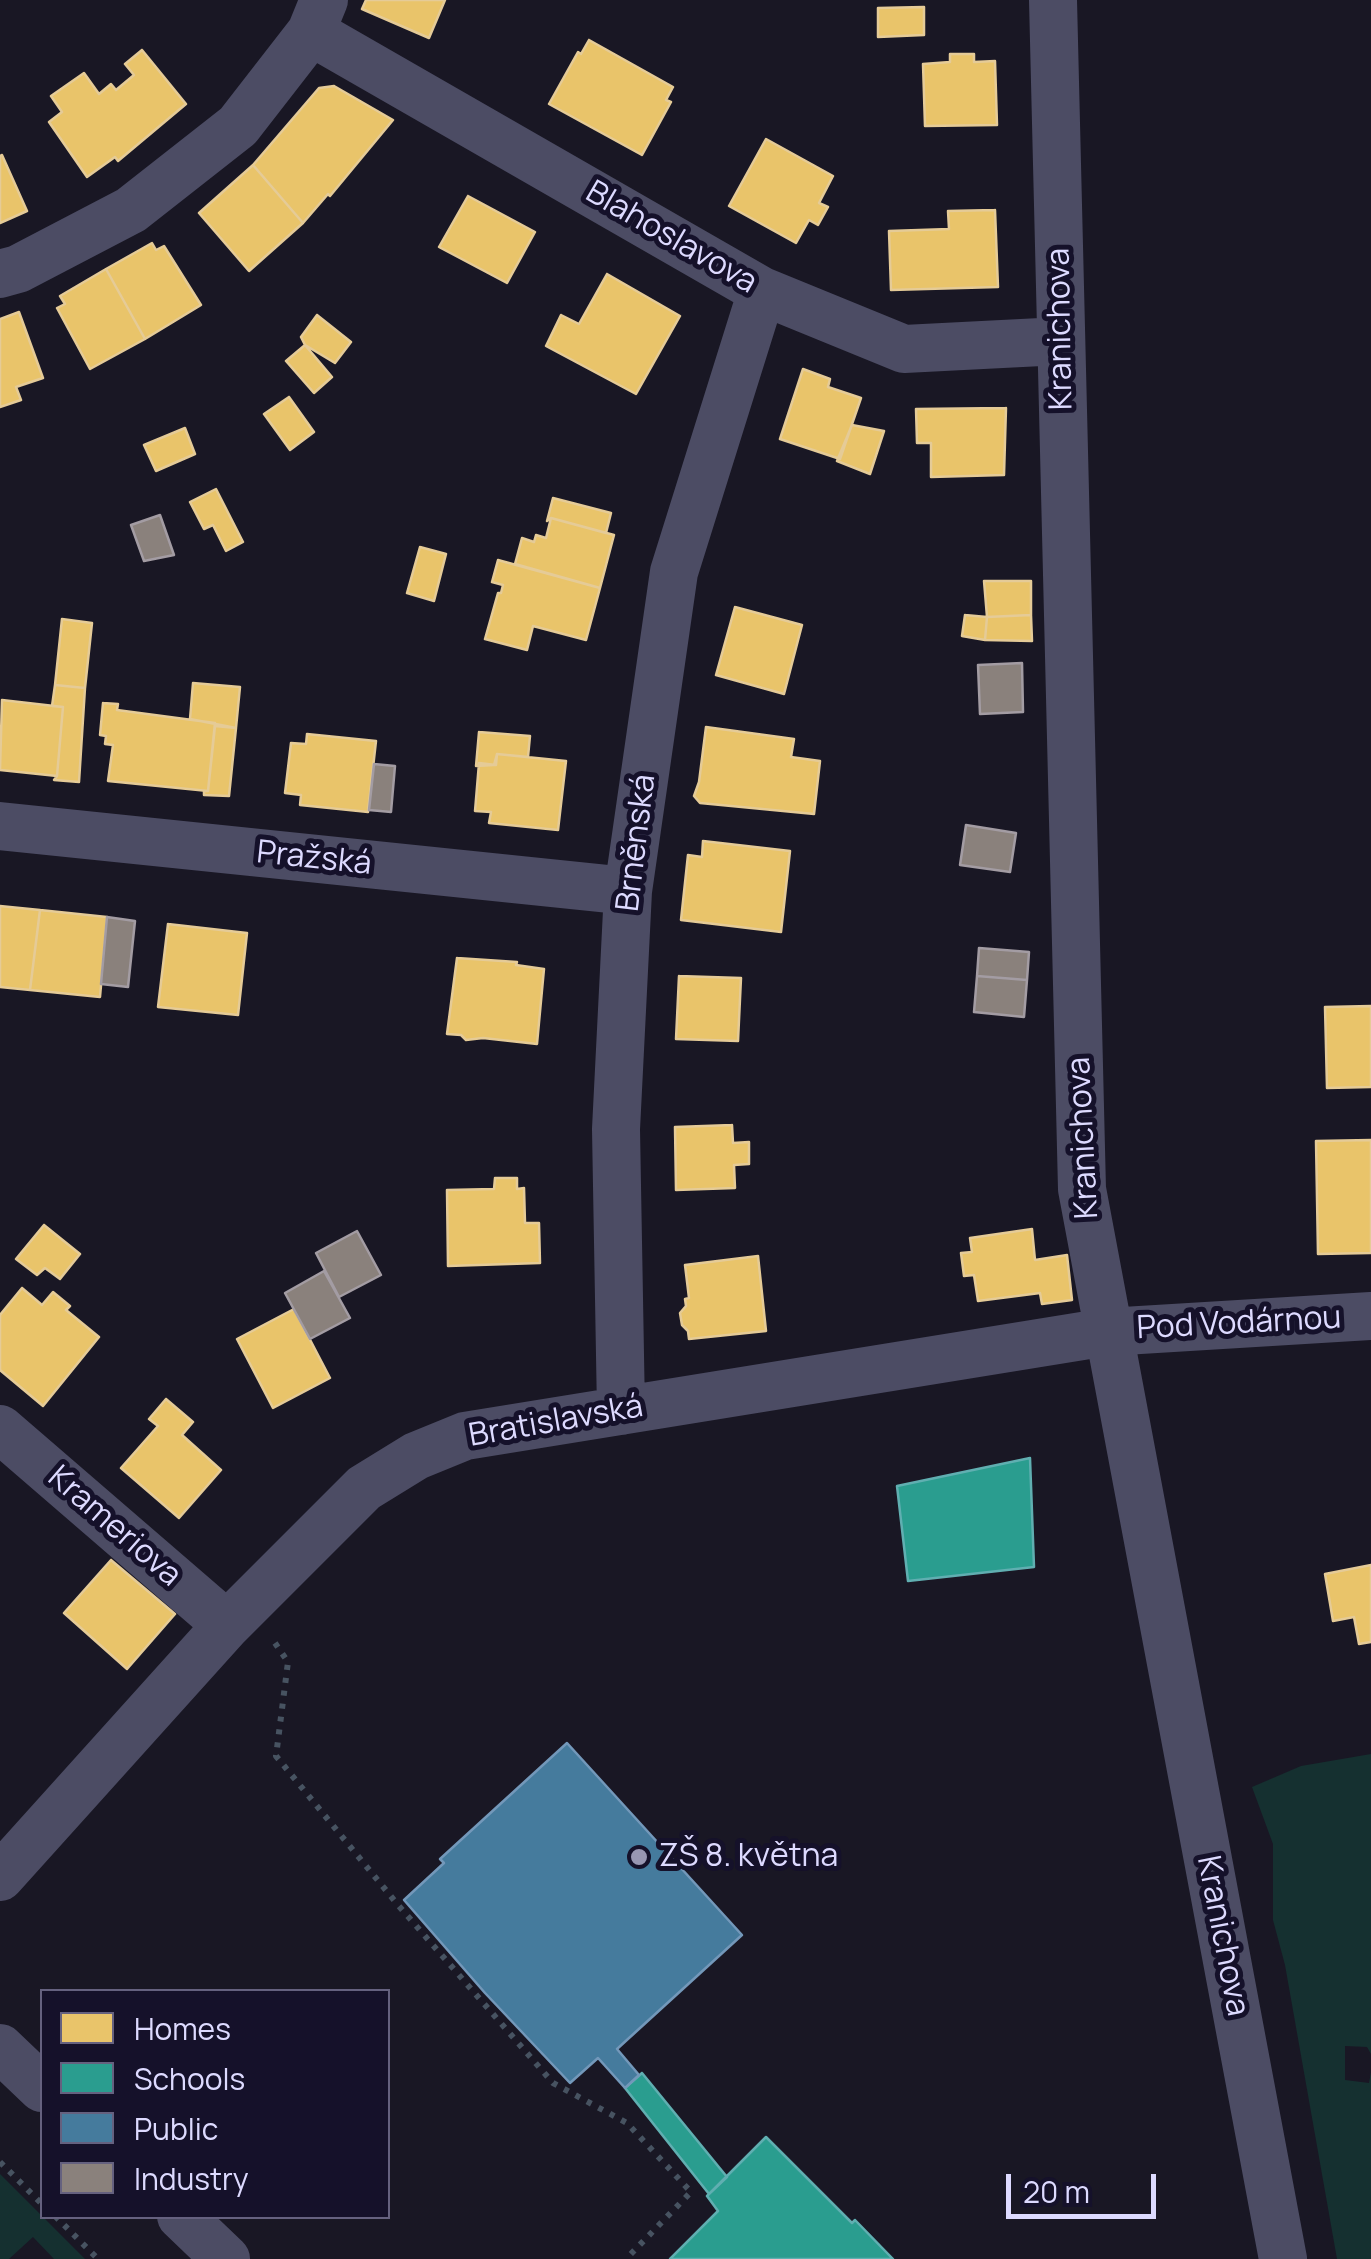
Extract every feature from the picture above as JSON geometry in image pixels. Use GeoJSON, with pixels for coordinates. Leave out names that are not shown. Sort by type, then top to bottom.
{"type":"FeatureCollection","features":[{"type":"Feature","properties":{"kind":"street","name":"Kranichova"},"geometry":{"type":"LineString","coordinates":[[1053,0],[1082,1189],[1283,2259]]}},
{"type":"Feature","properties":{"kind":"street","name":"Blahoslavova"},"geometry":{"type":"LineString","coordinates":[[317,16],[762,291],[904,348],[1061,342]]}},
{"type":"Feature","properties":{"kind":"street"},"geometry":{"type":"LineString","coordinates":[[0,274],[131,210],[187,168],[238,126],[317,16]]}},
{"type":"Feature","properties":{"kind":"street","name":"Brněnská"},"geometry":{"type":"LineString","coordinates":[[621,1411],[616,1129],[628,891],[674,572],[762,291]]}},
{"type":"Feature","properties":{"kind":"street","name":"Pražská"},"geometry":{"type":"LineString","coordinates":[[0,826],[628,891]]}},
{"type":"Feature","properties":{"kind":"street","name":"Pod Vodárnou"},"geometry":{"type":"LineString","coordinates":[[1107,1332],[1371,1316]]}},
{"type":"Feature","properties":{"kind":"street","name":"Bratislavská"},"geometry":{"type":"LineString","coordinates":[[0,1876],[236,1616],[364,1488],[416,1456],[465,1436],[1107,1332]]}},
{"type":"Feature","properties":{"kind":"street","name":"Krameriova"},"geometry":{"type":"LineString","coordinates":[[0,1429],[236,1616]]}},
{"type":"Feature","properties":{"kind":"street"},"geometry":{"type":"LineString","coordinates":[[0,2048],[40,2086]]}},
{"type":"Feature","properties":{"kind":"street"},"geometry":{"type":"LineString","coordinates":[[183,2219],[226,2259]]}},
{"type":"Feature","properties":{"kind":"path"},"geometry":{"type":"LineString","coordinates":[[236,1616],[265,1628],[288,1662],[276,1756],[398,1904],[483,1995],[552,2083],[628,2123],[692,2192],[626,2259]]}},
{"type":"Feature","properties":{"kind":"path"},"geometry":{"type":"LineString","coordinates":[[0,2162],[40,2202]]}},
{"type":"Feature","properties":{"kind":"path"},"geometry":{"type":"LineString","coordinates":[[58,2219],[98,2259]]}},
{"type":"Feature","properties":{"kind":"green space"},"geometry":{"type":"Polygon","coordinates":[[[1371,1754],[1371,2054],[1367,2047],[1345,2046],[1345,2080],[1369,2083],[1371,2072],[1371,2259],[1337,2259],[1285,1965],[1273,1920],[1273,1844],[1252,1787],[1301,1766],[1371,1754]]]}},
{"type":"Feature","properties":{"kind":"green space"},"geometry":{"type":"Polygon","coordinates":[[[0,2174],[40,2214],[40,2219],[45,2219],[85,2259],[54,2259],[33,2237],[9,2259],[0,2259],[0,2174]]]}},
{"type":"Feature","properties":{"kind":"building: Homes"},"geometry":{"type":"Polygon","coordinates":[[[366,0],[445,0],[429,38],[362,9],[366,0]]]}},
{"type":"Feature","properties":{"kind":"building: Homes"},"geometry":{"type":"Polygon","coordinates":[[[924,7],[924,35],[878,37],[878,8],[924,7]]]}},
{"type":"Feature","properties":{"kind":"building: Homes"},"geometry":{"type":"Polygon","coordinates":[[[589,40],[673,87],[666,100],[671,102],[642,155],[549,104],[589,40]]]}},
{"type":"Feature","properties":{"kind":"building: Homes"},"geometry":{"type":"Polygon","coordinates":[[[142,50],[186,104],[118,161],[115,157],[87,177],[49,122],[62,112],[51,96],[84,73],[99,94],[111,84],[116,90],[134,75],[125,64],[142,50]]]}},
{"type":"Feature","properties":{"kind":"building: Homes"},"geometry":{"type":"Polygon","coordinates":[[[950,54],[974,54],[974,62],[995,61],[997,125],[925,126],[923,64],[950,62],[950,54]]]}},
{"type":"Feature","properties":{"kind":"building: Homes"},"geometry":{"type":"Polygon","coordinates":[[[334,86],[393,120],[303,223],[253,165],[319,88],[334,86]]]}},
{"type":"Feature","properties":{"kind":"building: Homes"},"geometry":{"type":"Polygon","coordinates":[[[766,139],[833,176],[819,203],[828,207],[818,225],[809,220],[796,243],[729,206],[766,139]]]}},
{"type":"Feature","properties":{"kind":"building: Homes"},"geometry":{"type":"Polygon","coordinates":[[[0,156],[27,211],[0,223],[0,156]]]}},
{"type":"Feature","properties":{"kind":"building: Homes"},"geometry":{"type":"Polygon","coordinates":[[[253,165],[303,223],[249,271],[199,213],[253,165]]]}},
{"type":"Feature","properties":{"kind":"building: Homes"},"geometry":{"type":"Polygon","coordinates":[[[468,196],[535,232],[507,283],[439,247],[468,196]]]}},
{"type":"Feature","properties":{"kind":"building: Homes"},"geometry":{"type":"Polygon","coordinates":[[[995,210],[998,287],[891,290],[889,231],[949,229],[948,211],[995,210]]]}},
{"type":"Feature","properties":{"kind":"building: Homes"},"geometry":{"type":"Polygon","coordinates":[[[152,243],[156,250],[164,246],[201,305],[145,339],[106,269],[152,243]]]}},
{"type":"Feature","properties":{"kind":"building: Homes"},"geometry":{"type":"Polygon","coordinates":[[[106,269],[145,339],[90,369],[57,308],[65,304],[60,296],[106,269]]]}},
{"type":"Feature","properties":{"kind":"building: Homes"},"geometry":{"type":"Polygon","coordinates":[[[607,274],[680,316],[636,394],[546,346],[561,315],[579,324],[607,274]]]}},
{"type":"Feature","properties":{"kind":"building: Homes"},"geometry":{"type":"Polygon","coordinates":[[[19,312],[43,378],[16,387],[21,400],[0,407],[0,319],[19,312]]]}},
{"type":"Feature","properties":{"kind":"building: Homes"},"geometry":{"type":"Polygon","coordinates":[[[317,315],[351,342],[335,363],[305,345],[301,337],[317,315]]]}},
{"type":"Feature","properties":{"kind":"building: Homes"},"geometry":{"type":"Polygon","coordinates":[[[305,345],[332,377],[314,393],[286,361],[305,345]]]}},
{"type":"Feature","properties":{"kind":"building: Homes"},"geometry":{"type":"Polygon","coordinates":[[[803,369],[830,379],[828,387],[861,398],[840,459],[780,439],[803,369]]]}},
{"type":"Feature","properties":{"kind":"building: Homes"},"geometry":{"type":"Polygon","coordinates":[[[289,397],[314,432],[290,450],[264,414],[289,397]]]}},
{"type":"Feature","properties":{"kind":"building: Homes"},"geometry":{"type":"Polygon","coordinates":[[[1006,408],[1004,475],[931,477],[931,443],[917,443],[916,409],[1006,408]]]}},
{"type":"Feature","properties":{"kind":"building: Homes"},"geometry":{"type":"Polygon","coordinates":[[[852,425],[884,431],[870,474],[837,461],[852,425]]]}},
{"type":"Feature","properties":{"kind":"building: Homes"},"geometry":{"type":"Polygon","coordinates":[[[185,428],[195,454],[156,471],[144,445],[185,428]]]}},
{"type":"Feature","properties":{"kind":"building: Homes"},"geometry":{"type":"Polygon","coordinates":[[[216,489],[243,542],[226,551],[213,525],[204,529],[190,502],[216,489]]]}},
{"type":"Feature","properties":{"kind":"building: Homes"},"geometry":{"type":"Polygon","coordinates":[[[553,498],[611,513],[606,533],[551,518],[547,521],[553,498]]]}},
{"type":"Feature","properties":{"kind":"building: Homes"},"geometry":{"type":"Polygon","coordinates":[[[551,518],[614,535],[600,588],[515,564],[522,538],[534,542],[536,535],[546,538],[551,518]]]}},
{"type":"Feature","properties":{"kind":"building: Homes"},"geometry":{"type":"Polygon","coordinates":[[[420,547],[446,554],[434,601],[407,593],[420,547]]]}},
{"type":"Feature","properties":{"kind":"building: Homes"},"geometry":{"type":"Polygon","coordinates":[[[498,560],[600,588],[586,640],[533,626],[527,650],[485,639],[503,585],[492,582],[498,560]]]}},
{"type":"Feature","properties":{"kind":"building: Homes"},"geometry":{"type":"Polygon","coordinates":[[[984,581],[1031,581],[1031,615],[987,617],[984,581]]]}},
{"type":"Feature","properties":{"kind":"building: Homes"},"geometry":{"type":"Polygon","coordinates":[[[735,607],[802,625],[784,694],[716,675],[735,607]]]}},
{"type":"Feature","properties":{"kind":"building: Homes"},"geometry":{"type":"Polygon","coordinates":[[[965,615],[987,617],[985,640],[962,636],[965,615]]]}},
{"type":"Feature","properties":{"kind":"building: Homes"},"geometry":{"type":"Polygon","coordinates":[[[1031,615],[1032,641],[985,640],[987,617],[1031,615]]]}},
{"type":"Feature","properties":{"kind":"building: Homes"},"geometry":{"type":"Polygon","coordinates":[[[62,619],[92,623],[85,688],[55,685],[62,619]]]}},
{"type":"Feature","properties":{"kind":"building: Homes"},"geometry":{"type":"Polygon","coordinates":[[[193,683],[240,687],[236,728],[190,719],[193,683]]]}},
{"type":"Feature","properties":{"kind":"building: Homes"},"geometry":{"type":"Polygon","coordinates":[[[55,685],[85,688],[79,782],[54,780],[63,707],[52,706],[55,685]]]}},
{"type":"Feature","properties":{"kind":"building: Homes"},"geometry":{"type":"Polygon","coordinates":[[[2,700],[63,707],[57,776],[0,770],[2,700]]]}},
{"type":"Feature","properties":{"kind":"building: Homes"},"geometry":{"type":"Polygon","coordinates":[[[103,703],[118,704],[117,710],[215,723],[208,791],[108,781],[113,745],[105,744],[106,736],[100,735],[103,703]]]}},
{"type":"Feature","properties":{"kind":"building: Homes"},"geometry":{"type":"Polygon","coordinates":[[[215,726],[236,728],[229,796],[204,795],[208,791],[215,726]]]}},
{"type":"Feature","properties":{"kind":"building: Homes"},"geometry":{"type":"Polygon","coordinates":[[[706,727],[794,739],[791,757],[820,761],[814,814],[700,803],[694,796],[706,727]]]}},
{"type":"Feature","properties":{"kind":"building: Homes"},"geometry":{"type":"Polygon","coordinates":[[[479,732],[530,736],[528,757],[497,754],[494,765],[476,766],[479,732]]]}},
{"type":"Feature","properties":{"kind":"building: Homes"},"geometry":{"type":"Polygon","coordinates":[[[307,734],[376,741],[368,812],[300,805],[301,795],[285,793],[291,743],[306,744],[307,734]]]}},
{"type":"Feature","properties":{"kind":"building: Homes"},"geometry":{"type":"Polygon","coordinates":[[[497,754],[566,761],[558,830],[489,823],[491,812],[475,811],[479,763],[496,765],[497,754]]]}},
{"type":"Feature","properties":{"kind":"building: Homes"},"geometry":{"type":"Polygon","coordinates":[[[703,841],[790,851],[781,932],[681,920],[688,855],[702,857],[703,841]]]}},
{"type":"Feature","properties":{"kind":"building: Homes"},"geometry":{"type":"Polygon","coordinates":[[[0,906],[40,910],[30,990],[0,987],[0,906]]]}},
{"type":"Feature","properties":{"kind":"building: Homes"},"geometry":{"type":"Polygon","coordinates":[[[40,910],[107,917],[100,997],[30,990],[40,910]]]}},
{"type":"Feature","properties":{"kind":"building: Homes"},"geometry":{"type":"Polygon","coordinates":[[[168,924],[247,933],[238,1015],[158,1007],[168,924]]]}},
{"type":"Feature","properties":{"kind":"building: Homes"},"geometry":{"type":"Polygon","coordinates":[[[457,958],[517,962],[516,965],[544,969],[537,1044],[466,1040],[461,1035],[447,1034],[457,958]]]}},
{"type":"Feature","properties":{"kind":"building: Homes"},"geometry":{"type":"Polygon","coordinates":[[[679,976],[741,978],[738,1041],[676,1039],[679,976]]]}},
{"type":"Feature","properties":{"kind":"building: Homes"},"geometry":{"type":"Polygon","coordinates":[[[1371,1006],[1371,1087],[1327,1088],[1325,1007],[1371,1006]]]}},
{"type":"Feature","properties":{"kind":"building: Homes"},"geometry":{"type":"Polygon","coordinates":[[[732,1125],[733,1143],[749,1142],[749,1164],[734,1165],[735,1188],[676,1190],[675,1127],[732,1125]]]}},
{"type":"Feature","properties":{"kind":"building: Homes"},"geometry":{"type":"Polygon","coordinates":[[[1371,1140],[1371,1253],[1318,1254],[1316,1141],[1371,1140]]]}},
{"type":"Feature","properties":{"kind":"building: Homes"},"geometry":{"type":"Polygon","coordinates":[[[495,1178],[517,1178],[517,1189],[524,1188],[525,1223],[539,1223],[540,1263],[448,1266],[447,1190],[494,1189],[495,1178]]]}},
{"type":"Feature","properties":{"kind":"building: Homes"},"geometry":{"type":"Polygon","coordinates":[[[44,1225],[80,1254],[60,1279],[45,1268],[37,1275],[16,1259],[44,1225]]]}},
{"type":"Feature","properties":{"kind":"building: Homes"},"geometry":{"type":"Polygon","coordinates":[[[1032,1229],[1035,1260],[1067,1255],[1072,1300],[1042,1304],[1040,1293],[978,1301],[974,1275],[964,1276],[961,1253],[972,1252],[970,1238],[1032,1229]]]}},
{"type":"Feature","properties":{"kind":"building: Homes"},"geometry":{"type":"Polygon","coordinates":[[[758,1256],[766,1331],[689,1339],[680,1313],[689,1298],[685,1265],[758,1256]]]}},
{"type":"Feature","properties":{"kind":"building: Homes"},"geometry":{"type":"Polygon","coordinates":[[[22,1288],[42,1305],[53,1292],[70,1306],[66,1310],[99,1337],[43,1406],[0,1370],[0,1315],[22,1288]]]}},
{"type":"Feature","properties":{"kind":"building: Homes"},"geometry":{"type":"Polygon","coordinates":[[[294,1309],[330,1378],[273,1408],[237,1339],[294,1309]]]}},
{"type":"Feature","properties":{"kind":"building: Homes"},"geometry":{"type":"Polygon","coordinates":[[[166,1399],[193,1422],[182,1435],[221,1470],[179,1518],[121,1468],[158,1426],[149,1419],[166,1399]]]}},
{"type":"Feature","properties":{"kind":"building: Homes"},"geometry":{"type":"Polygon","coordinates":[[[111,1560],[175,1614],[127,1669],[64,1613],[111,1560]]]}},
{"type":"Feature","properties":{"kind":"building: Homes"},"geometry":{"type":"Polygon","coordinates":[[[1371,1565],[1371,1642],[1359,1644],[1354,1617],[1333,1621],[1325,1574],[1371,1565]]]}},
{"type":"Feature","properties":{"kind":"building: Schools"},"geometry":{"type":"Polygon","coordinates":[[[1030,1458],[1034,1567],[908,1581],[897,1486],[1030,1458]]]}},
{"type":"Feature","properties":{"kind":"building: Schools"},"geometry":{"type":"Polygon","coordinates":[[[642,2073],[727,2177],[709,2194],[625,2088],[642,2073]]]}},
{"type":"Feature","properties":{"kind":"building: Schools"},"geometry":{"type":"Polygon","coordinates":[[[766,2137],[893,2259],[670,2259],[718,2211],[707,2196],[766,2137]]]}},
{"type":"Feature","properties":{"kind":"building: Public"},"geometry":{"type":"Polygon","coordinates":[[[567,1743],[742,1935],[617,2049],[639,2075],[625,2088],[598,2058],[570,2083],[404,1900],[444,1863],[440,1859],[567,1743]]]}},
{"type":"Feature","properties":{"kind":"building: Industry"},"geometry":{"type":"Polygon","coordinates":[[[160,515],[174,555],[144,561],[131,525],[160,515]]]}},
{"type":"Feature","properties":{"kind":"building: Industry"},"geometry":{"type":"Polygon","coordinates":[[[1022,663],[1023,712],[980,714],[978,665],[1022,663]]]}},
{"type":"Feature","properties":{"kind":"building: Industry"},"geometry":{"type":"Polygon","coordinates":[[[374,764],[395,766],[391,812],[369,810],[374,764]]]}},
{"type":"Feature","properties":{"kind":"building: Industry"},"geometry":{"type":"Polygon","coordinates":[[[966,825],[1016,833],[1010,872],[960,865],[966,825]]]}},
{"type":"Feature","properties":{"kind":"building: Industry"},"geometry":{"type":"Polygon","coordinates":[[[107,917],[135,921],[128,987],[101,984],[107,917]]]}},
{"type":"Feature","properties":{"kind":"building: Industry"},"geometry":{"type":"Polygon","coordinates":[[[979,948],[1029,952],[1027,980],[977,976],[979,948]]]}},
{"type":"Feature","properties":{"kind":"building: Industry"},"geometry":{"type":"Polygon","coordinates":[[[977,976],[1027,980],[1024,1017],[974,1012],[977,976]]]}},
{"type":"Feature","properties":{"kind":"building: Industry"},"geometry":{"type":"Polygon","coordinates":[[[357,1231],[381,1275],[339,1297],[316,1253],[357,1231]]]}},
{"type":"Feature","properties":{"kind":"building: Industry"},"geometry":{"type":"Polygon","coordinates":[[[324,1271],[350,1318],[310,1339],[285,1293],[324,1271]]]}},
{"type":"Feature","properties":{"kind":"place","name":"ZŠ 8. května"},"geometry":{"type":"Point","coordinates":[639,1857]}}]}
